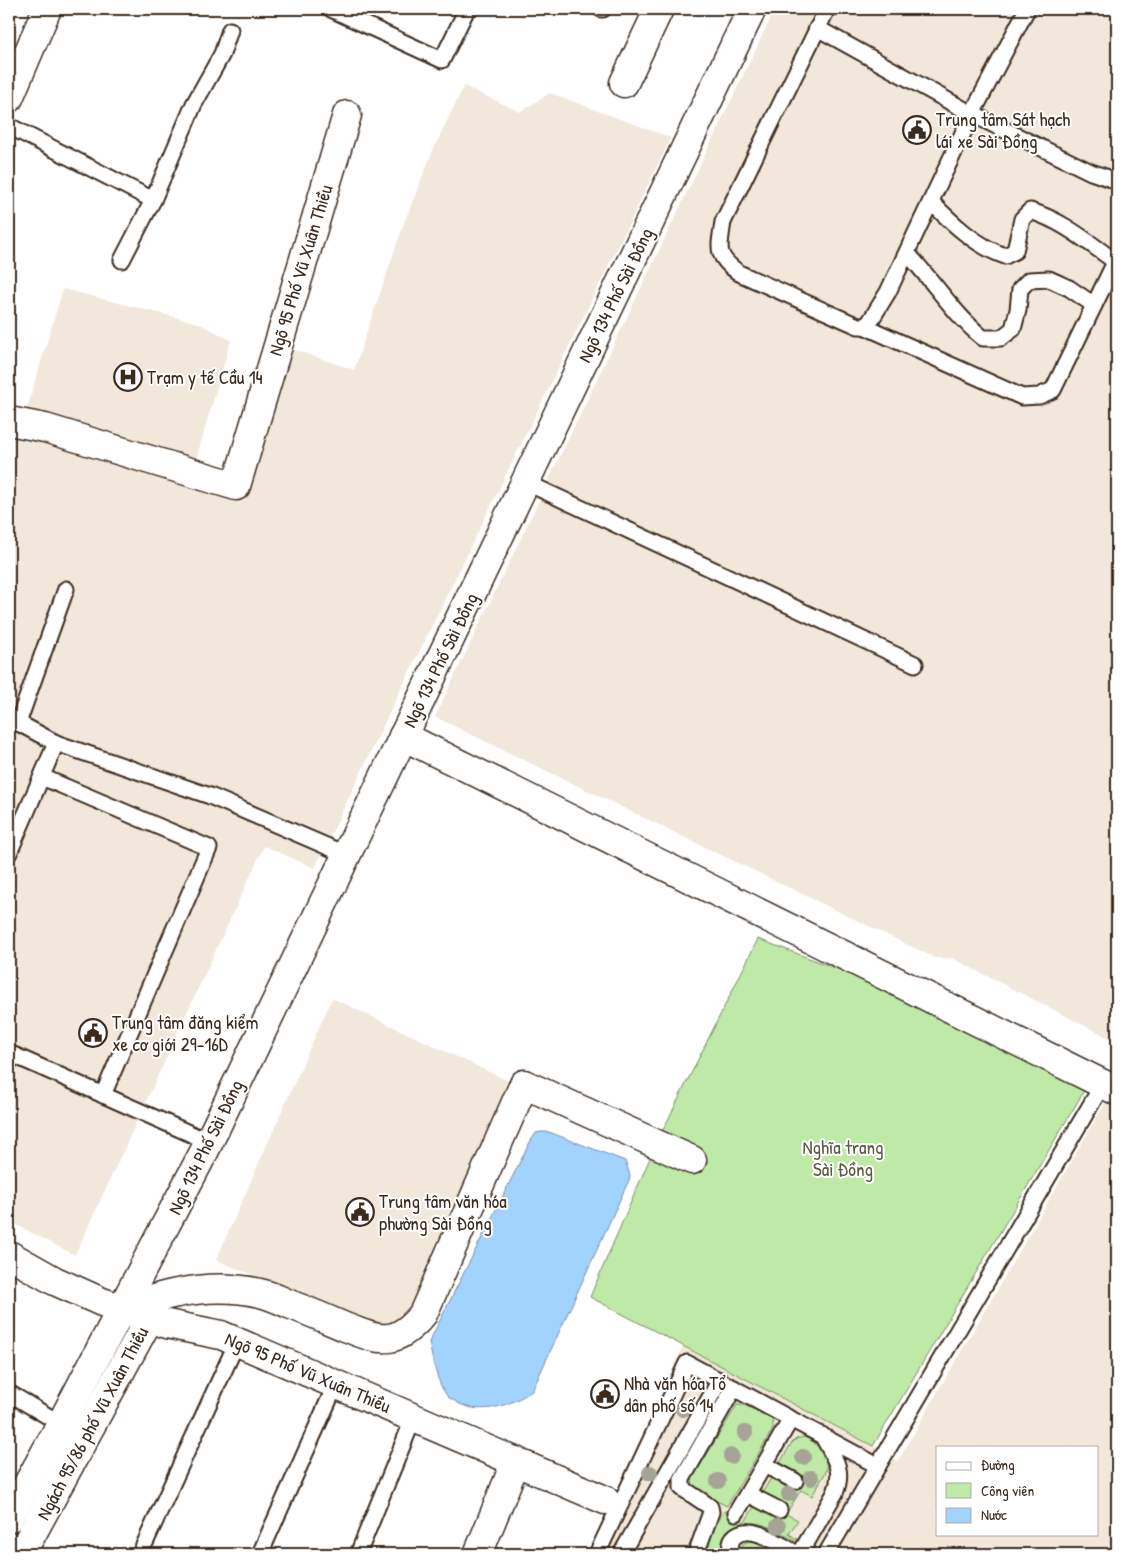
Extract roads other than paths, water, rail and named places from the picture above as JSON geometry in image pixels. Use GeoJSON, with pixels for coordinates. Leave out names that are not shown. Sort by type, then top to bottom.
{"type":"FeatureCollection","features":[{"type":"Feature","properties":{"kind":"street"},"geometry":{"type":"LineString","coordinates":[[11,88],[47,9]]}},
{"type":"Feature","properties":{"kind":"street"},"geometry":{"type":"LineString","coordinates":[[624,83],[659,9]]}},
{"type":"Feature","properties":{"kind":"street","name":"Ngõ 134 Phố Sài Đồng"},"geometry":{"type":"LineString","coordinates":[[122,1310],[209,1142],[752,9]]}},
{"type":"Feature","properties":{"kind":"street","name":"Ngõ 95 Phố Vũ Xuân Thiều"},"geometry":{"type":"LineString","coordinates":[[9,421],[45,428],[236,486],[347,115]]}},
{"type":"Feature","properties":{"kind":"street"},"geometry":{"type":"LineString","coordinates":[[403,736],[1110,1088]]}},
{"type":"Feature","properties":{"kind":"street"},"geometry":{"type":"LineString","coordinates":[[122,1310],[145,1300],[166,1294],[210,1288],[236,1289],[262,1293],[370,1337],[390,1338],[400,1334],[417,1322],[423,1314],[524,1084],[692,1160]]}},
{"type":"Feature","properties":{"kind":"street","name":"Ngõ 95 Phố Vũ Xuân Thiều"},"geometry":{"type":"LineString","coordinates":[[9,1255],[55,1281],[122,1310],[167,1324],[205,1331],[237,1342],[605,1500]]}},
{"type":"Feature","properties":{"kind":"street","name":"Ngách 95/86 phố Vũ Xuân Thiều"},"geometry":{"type":"LineString","coordinates":[[9,1518],[62,1424],[122,1310]]}},
{"type":"Feature","properties":{"kind":"street","name":"Ngách 95/86 phố Vũ Xuân Thiều"},"geometry":{"type":"LineString","coordinates":[[9,1548],[21,1554],[149,1319]]}},
{"type":"Feature","properties":{"kind":"street"},"geometry":{"type":"LineString","coordinates":[[478,1554],[516,1461]]}},
{"type":"Feature","properties":{"kind":"lane"},"geometry":{"type":"LineString","coordinates":[[332,9],[348,12],[442,60],[467,9]]}},
{"type":"Feature","properties":{"kind":"lane"},"geometry":{"type":"LineString","coordinates":[[826,9],[723,222],[720,244],[721,256],[728,265],[739,273],[824,312],[858,326],[864,326],[1022,397],[1039,396],[1054,390],[1116,260],[1047,216],[1030,211],[1022,220],[1015,250],[1005,256],[992,252],[951,222],[931,202]]}},
{"type":"Feature","properties":{"kind":"lane"},"geometry":{"type":"LineString","coordinates":[[864,326],[869,323],[888,292],[972,114],[1027,9]]}},
{"type":"Feature","properties":{"kind":"lane"},"geometry":{"type":"LineString","coordinates":[[817,28],[972,114],[1091,172],[1117,181]]}},
{"type":"Feature","properties":{"kind":"lane"},"geometry":{"type":"LineString","coordinates":[[122,260],[153,200],[194,104],[222,54],[230,30]]}},
{"type":"Feature","properties":{"kind":"lane"},"geometry":{"type":"LineString","coordinates":[[9,126],[153,200]]}},
{"type":"Feature","properties":{"kind":"lane"},"geometry":{"type":"LineString","coordinates":[[907,253],[954,309],[983,338],[1001,338],[1013,329],[1018,310],[1020,289],[1029,280],[1049,280],[1069,288],[1094,305]]}},
{"type":"Feature","properties":{"kind":"lane"},"geometry":{"type":"LineString","coordinates":[[525,482],[915,664]]}},
{"type":"Feature","properties":{"kind":"lane"},"geometry":{"type":"LineString","coordinates":[[66,588],[14,720],[56,743],[210,796],[347,855]]}},
{"type":"Feature","properties":{"kind":"lane"},"geometry":{"type":"LineString","coordinates":[[9,853],[56,743]]}},
{"type":"Feature","properties":{"kind":"lane"},"geometry":{"type":"LineString","coordinates":[[42,776],[209,848],[103,1095]]}},
{"type":"Feature","properties":{"kind":"lane"},"geometry":{"type":"LineString","coordinates":[[9,1053],[209,1142]]}},
{"type":"Feature","properties":{"kind":"lane"},"geometry":{"type":"LineString","coordinates":[[826,1554],[1110,1088]]}},
{"type":"Feature","properties":{"kind":"lane"},"geometry":{"type":"LineString","coordinates":[[140,1554],[237,1342]]}},
{"type":"Feature","properties":{"kind":"lane"},"geometry":{"type":"LineString","coordinates":[[597,1554],[686,1362],[878,1466]]}},
{"type":"Feature","properties":{"kind":"lane"},"geometry":{"type":"LineString","coordinates":[[621,1554],[720,1380]]}},
{"type":"Feature","properties":{"kind":"lane"},"geometry":{"type":"LineString","coordinates":[[260,1554],[336,1384]]}},
{"type":"Feature","properties":{"kind":"lane"},"geometry":{"type":"LineString","coordinates":[[696,1554],[711,1512],[710,1507],[682,1488],[682,1479],[734,1388]]}},
{"type":"Feature","properties":{"kind":"lane"},"geometry":{"type":"LineString","coordinates":[[9,1393],[62,1424]]}},
{"type":"Feature","properties":{"kind":"lane"},"geometry":{"type":"LineString","coordinates":[[358,1554],[414,1418]]}},
{"type":"Feature","properties":{"kind":"lane"},"geometry":{"type":"LineString","coordinates":[[736,1513],[792,1419]]}},
{"type":"Feature","properties":{"kind":"lane"},"geometry":{"type":"LineString","coordinates":[[731,1554],[731,1544],[734,1536],[749,1531],[760,1534],[798,1554],[839,1484],[840,1474],[838,1465],[822,1435]]}},
{"type":"Feature","properties":{"kind":"lane"},"geometry":{"type":"LineString","coordinates":[[765,1465],[796,1481]]}},
{"type":"Feature","properties":{"kind":"lane"},"geometry":{"type":"LineString","coordinates":[[748,1494],[779,1510]]}},
{"type":"Feature","properties":{"kind":"water"},"geometry":{"type":"Polygon","coordinates":[[[549,1132],[625,1161],[630,1175],[629,1180],[532,1391],[515,1401],[496,1407],[477,1409],[467,1407],[448,1397],[444,1392],[436,1371],[429,1342],[530,1142],[536,1133],[549,1132]]]}},
{"type":"Feature","properties":{"kind":"place","name":"Trung tâm Sát hạch lái xe Sài Đồng"},"geometry":{"type":"Point","coordinates":[917,130]}},
{"type":"Feature","properties":{"kind":"place","name":"Trạm y tế Cầu 14"},"geometry":{"type":"Point","coordinates":[128,377]}},
{"type":"Feature","properties":{"kind":"place","name":"Trung tâm đăng kiểm xe cơ giới 29-16D"},"geometry":{"type":"Point","coordinates":[93,1033]}},
{"type":"Feature","properties":{"kind":"place","name":"Trung tâm văn hóa phường Sài Đồng"},"geometry":{"type":"Point","coordinates":[360,1212]}},
{"type":"Feature","properties":{"kind":"place","name":"Nhà văn hóa Tổ dân phố số 14"},"geometry":{"type":"Point","coordinates":[605,1394]}},
{"type":"Feature","properties":{"kind":"park label","name":"Nghĩa trang Sài Đồng"},"geometry":{"type":"Point","coordinates":[843,1158]}}]}
